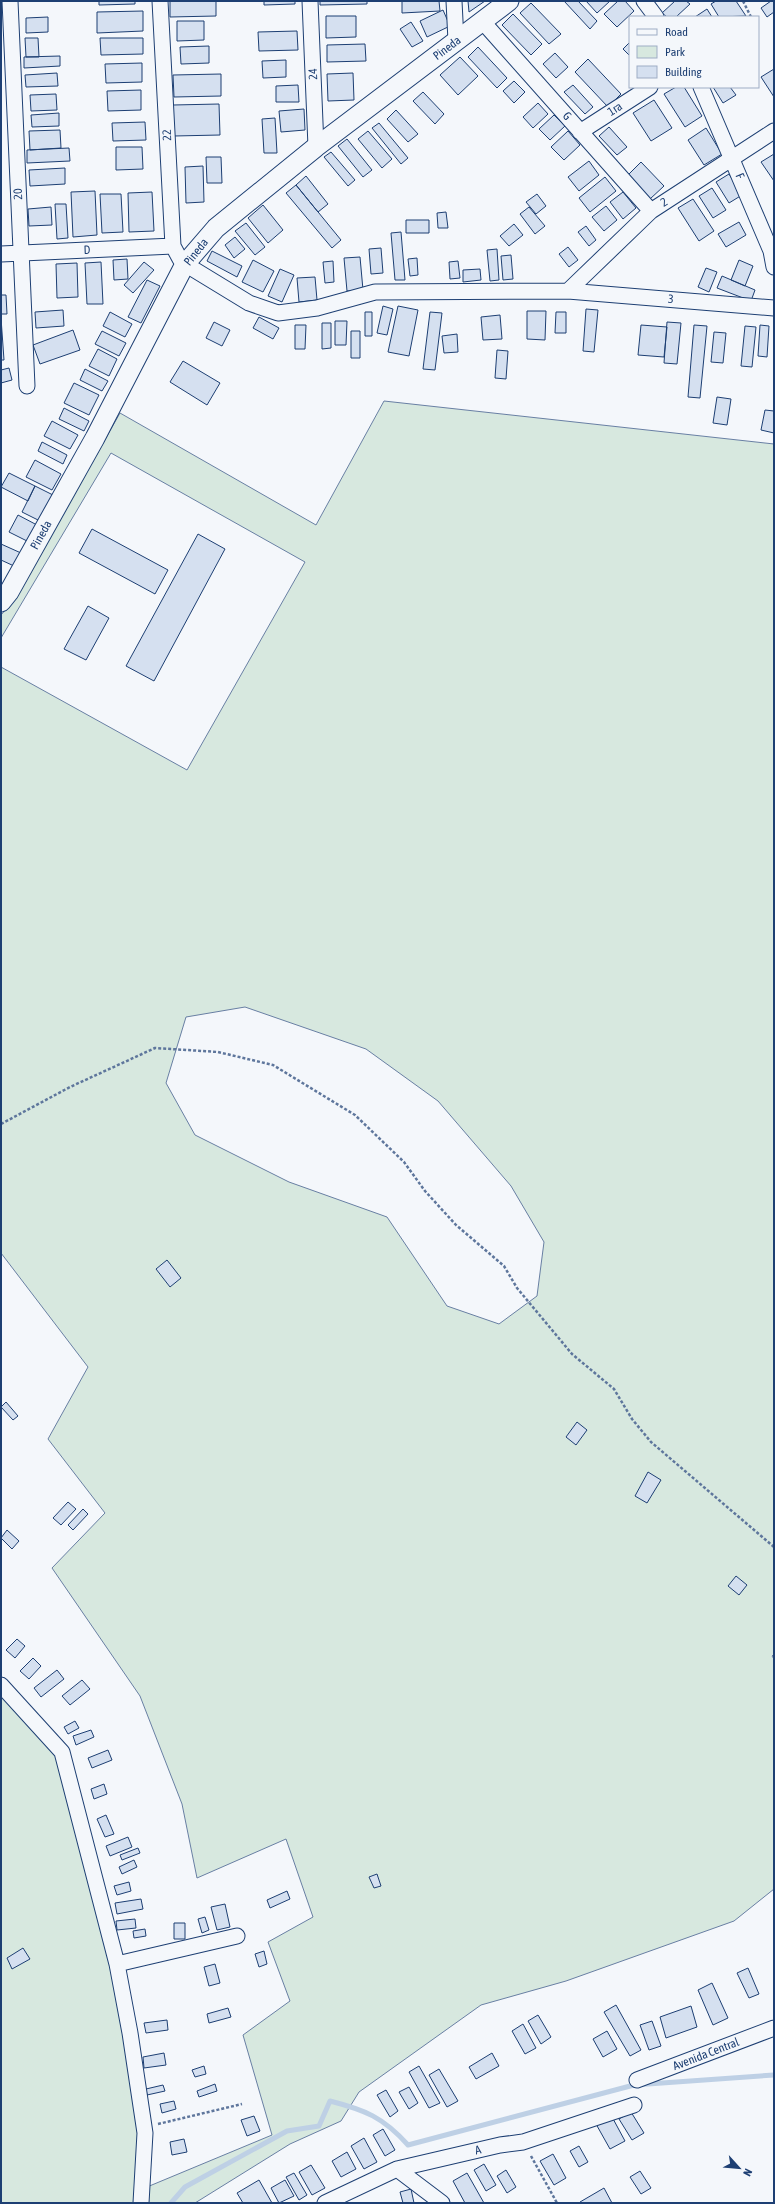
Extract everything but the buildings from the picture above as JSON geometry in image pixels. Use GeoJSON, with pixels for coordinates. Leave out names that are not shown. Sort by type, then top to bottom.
{"type":"FeatureCollection","features":[{"type":"Feature","properties":{"kind":"street","name":"20"},"geometry":{"type":"LineString","coordinates":[[10,1],[27,386]]}},
{"type":"Feature","properties":{"kind":"street","name":"22"},"geometry":{"type":"LineString","coordinates":[[160,1],[173,246],[180,259],[185,264]]}},
{"type":"Feature","properties":{"kind":"street","name":"24"},"geometry":{"type":"LineString","coordinates":[[310,1],[316,147]]}},
{"type":"Feature","properties":{"kind":"street"},"geometry":{"type":"LineString","coordinates":[[454,1],[456,41]]}},
{"type":"Feature","properties":{"kind":"street","name":"Pineda"},"geometry":{"type":"LineString","coordinates":[[1,602],[9,592],[95,438],[185,264],[216,228],[316,147],[483,22],[508,1]]}},
{"type":"Feature","properties":{"kind":"street"},"geometry":{"type":"LineString","coordinates":[[644,1],[655,16]]}},
{"type":"Feature","properties":{"kind":"street","name":"G"},"geometry":{"type":"LineString","coordinates":[[483,22],[650,211]]}},
{"type":"Feature","properties":{"kind":"street","name":"1ra"},"geometry":{"type":"LineString","coordinates":[[580,132],[648,88]]}},
{"type":"Feature","properties":{"kind":"street","name":"F"},"geometry":{"type":"LineString","coordinates":[[701,88],[771,251],[774,267]]}},
{"type":"Feature","properties":{"kind":"street","name":"2"},"geometry":{"type":"LineString","coordinates":[[568,291],[650,211],[774,131]]}},
{"type":"Feature","properties":{"kind":"street","name":"D"},"geometry":{"type":"LineString","coordinates":[[1,254],[173,246]]}},
{"type":"Feature","properties":{"kind":"street","name":"3"},"geometry":{"type":"LineString","coordinates":[[185,264],[249,304],[278,313],[317,308],[375,292],[568,291],[774,308]]}},
{"type":"Feature","properties":{"kind":"street"},"geometry":{"type":"LineString","coordinates":[[1,1685],[62,1752],[117,1964],[144,2127],[141,2203]]}},
{"type":"Feature","properties":{"kind":"street"},"geometry":{"type":"LineString","coordinates":[[117,1964],[237,1936]]}},
{"type":"Feature","properties":{"kind":"street","name":"Avenida Central"},"geometry":{"type":"LineString","coordinates":[[637,2080],[774,2028]]}},
{"type":"Feature","properties":{"kind":"street","name":"A"},"geometry":{"type":"LineString","coordinates":[[325,2203],[397,2169],[500,2145],[523,2142],[634,2105]]}},
{"type":"Feature","properties":{"kind":"street"},"geometry":{"type":"LineString","coordinates":[[397,2169],[442,2203]]}},
{"type":"Feature","properties":{"kind":"path"},"geometry":{"type":"LineString","coordinates":[[743,1],[750,16]]}},
{"type":"Feature","properties":{"kind":"path"},"geometry":{"type":"LineString","coordinates":[[1,1124],[70,1087],[155,1048],[218,1052],[273,1065],[355,1115],[404,1162],[425,1191],[456,1225],[504,1266],[517,1288],[572,1354],[614,1389],[632,1419],[651,1442],[774,1547]]}},
{"type":"Feature","properties":{"kind":"path"},"geometry":{"type":"LineString","coordinates":[[144,2127],[242,2104]]}},
{"type":"Feature","properties":{"kind":"path"},"geometry":{"type":"LineString","coordinates":[[523,2142],[557,2203]]}},
{"type":"Feature","properties":{"kind":"green space"},"geometry":{"type":"Polygon","coordinates":[[[384,401],[774,444],[774,1654],[772,1656],[774,1659],[774,1889],[734,1921],[566,1981],[481,2005],[359,2092],[341,2121],[290,2144],[195,2203],[1,2203],[1,1692],[56,1749],[117,1964],[147,2187],[272,2135],[243,2035],[290,2001],[268,1942],[313,1917],[286,1839],[197,1878],[182,1804],[140,1696],[52,1568],[105,1513],[48,1439],[88,1367],[1,1253],[1,667],[187,770],[305,562],[111,453],[1,638],[1,615],[15,599],[120,413],[316,525],[384,401]],[[245,1007],[186,1017],[166,1083],[195,1135],[289,1182],[387,1217],[447,1306],[499,1324],[537,1296],[544,1242],[511,1186],[438,1101],[366,1049],[245,1007]]]}},
{"type":"Feature","properties":{"kind":"waterway"},"geometry":{"type":"LineString","coordinates":[[171,2203],[185,2187],[287,2131],[319,2126],[330,2101],[363,2111],[382,2121],[399,2135],[408,2145],[634,2085],[774,2075]]}}]}
